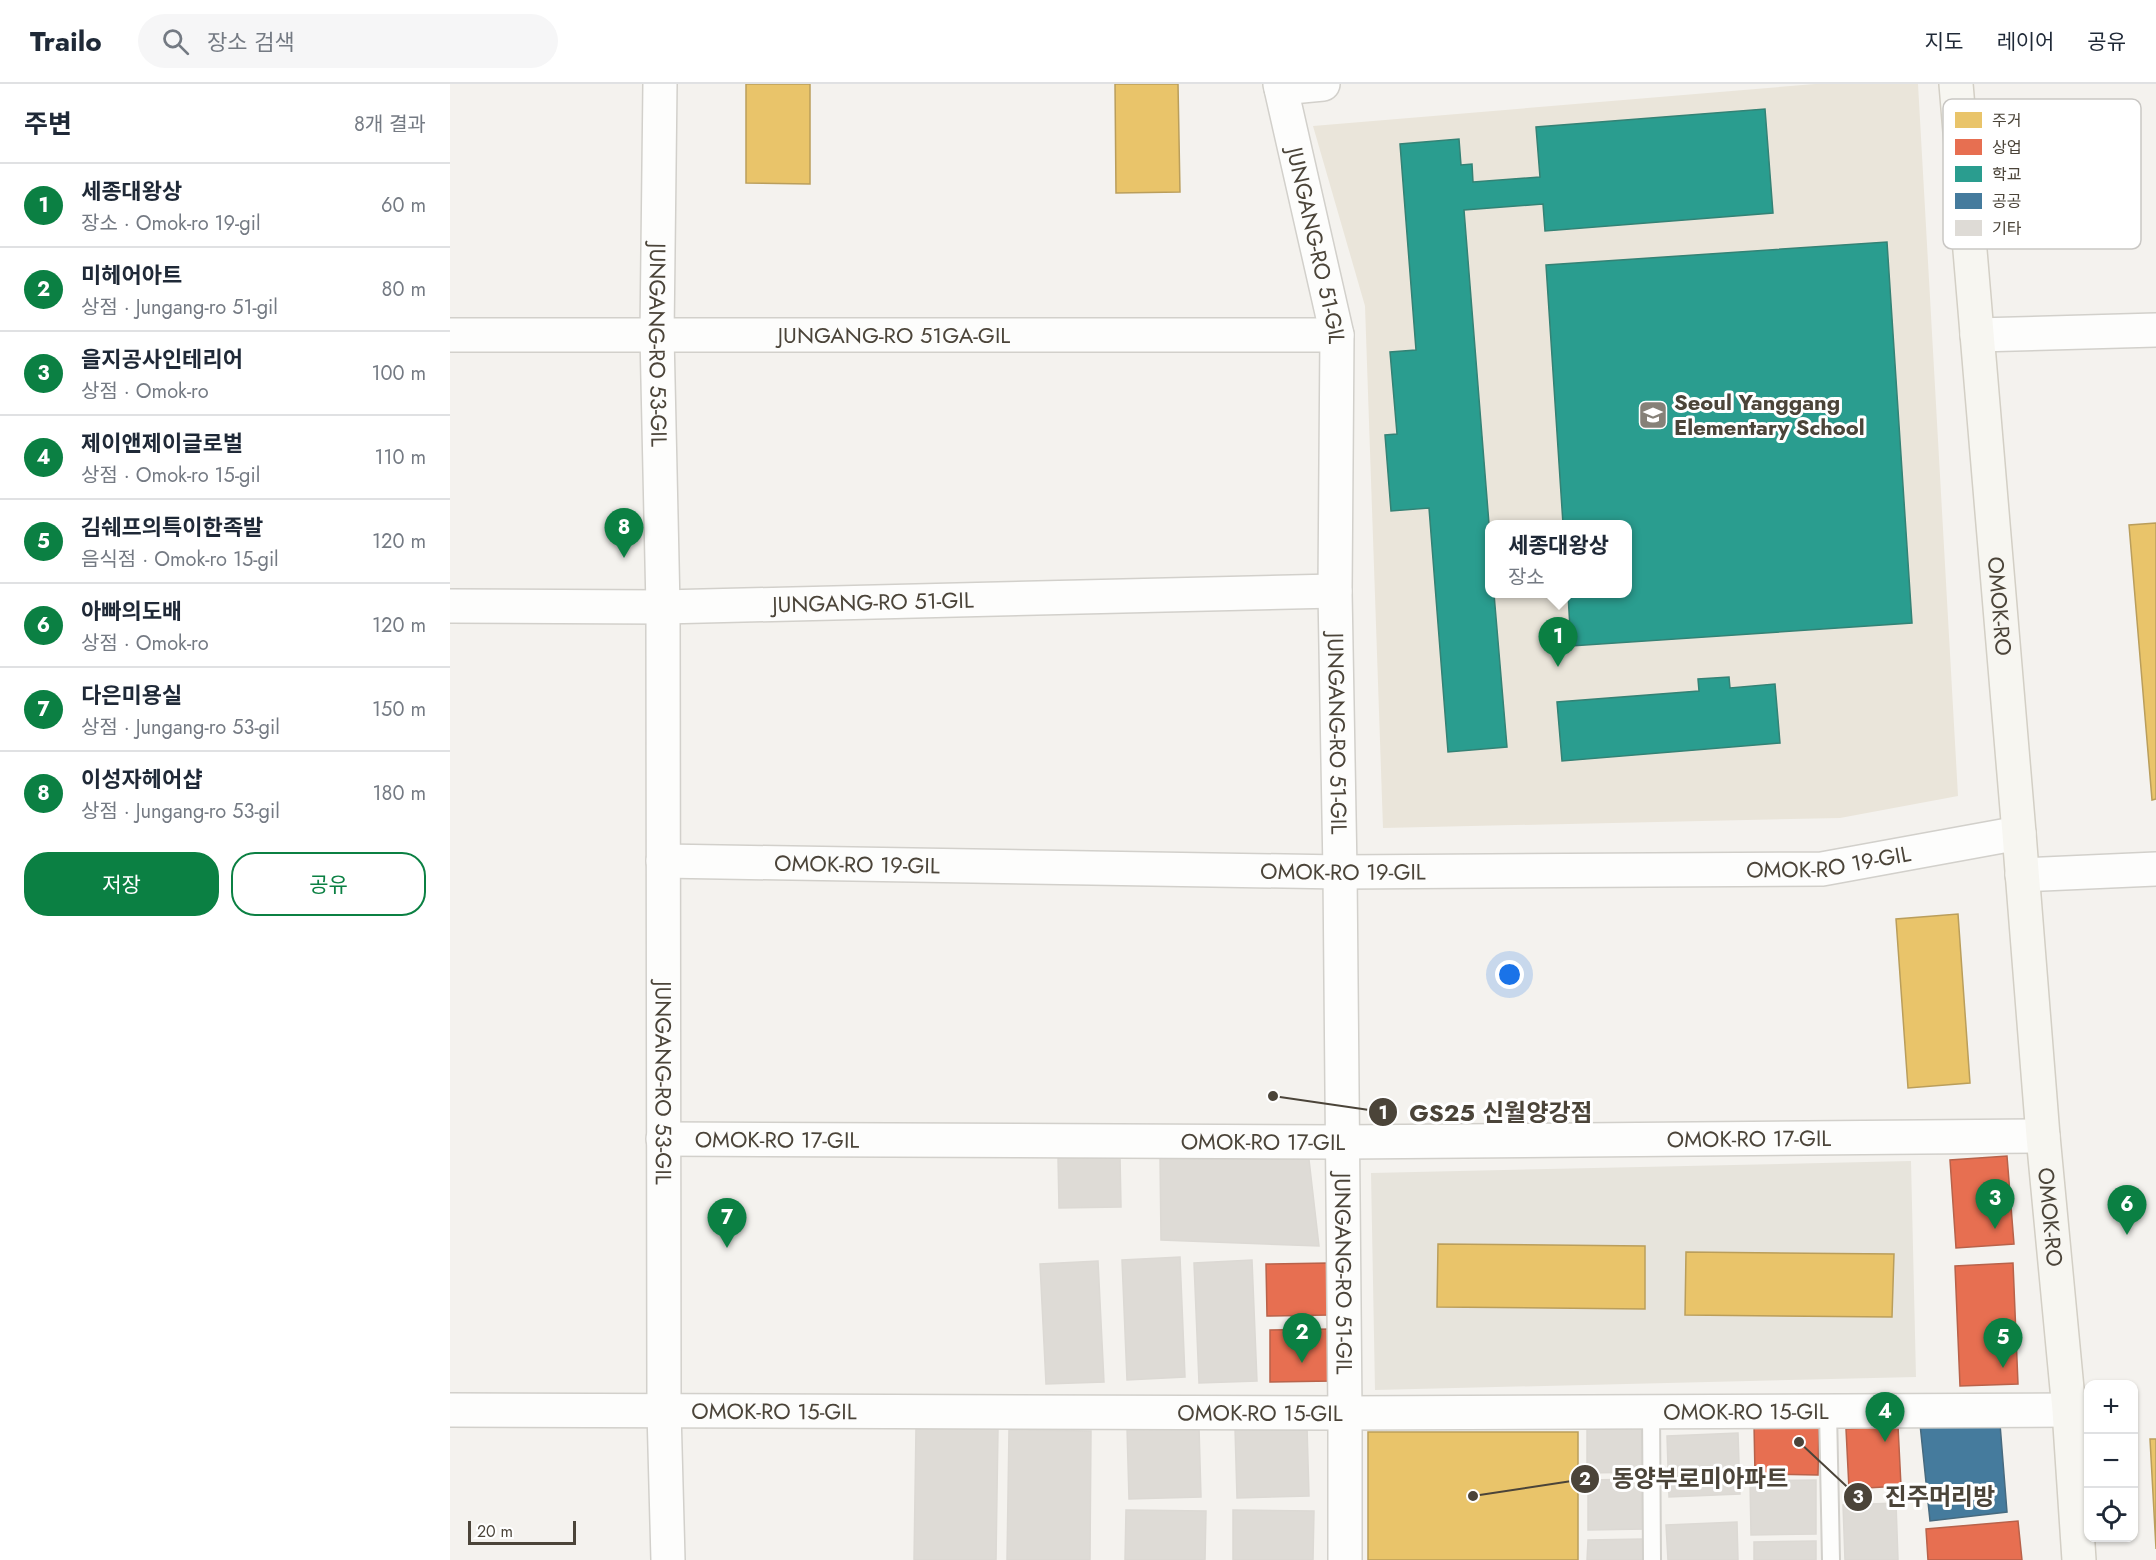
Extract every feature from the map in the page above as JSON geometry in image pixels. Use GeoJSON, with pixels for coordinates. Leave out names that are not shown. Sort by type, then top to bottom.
{"type":"FeatureCollection","features":[{"type":"Feature","properties":{"kind":"main road","name":"OMOK-RO"},"geometry":{"type":"LineString","coordinates":[[1956,84],[1957,99]]}},
{"type":"Feature","properties":{"kind":"main road","name":"OMOK-RO"},"geometry":{"type":"LineString","coordinates":[[1970,249],[2043,1136],[2069,1410],[2079,1560]]}},
{"type":"Feature","properties":{"kind":"street","name":"JUNGANG-RO 53-GIL"},"geometry":{"type":"LineString","coordinates":[[660,84],[657,335],[663,606],[663,1411],[668,1560]]}},
{"type":"Feature","properties":{"kind":"street"},"geometry":{"type":"LineString","coordinates":[[1281,86],[1323,84]]}},
{"type":"Feature","properties":{"kind":"street","name":"JUNGANG-RO 51-GIL"},"geometry":{"type":"LineString","coordinates":[[1281,86],[1337,335],[1335,591],[1346,1413],[1345,1560]]}},
{"type":"Feature","properties":{"kind":"street"},"geometry":{"type":"LineString","coordinates":[[1977,335],[2156,330]]}},
{"type":"Feature","properties":{"kind":"street","name":"JUNGANG-RO 51GA-GIL"},"geometry":{"type":"LineString","coordinates":[[450,335],[1337,335]]}},
{"type":"Feature","properties":{"kind":"street","name":"JUNGANG-RO 51-GIL"},"geometry":{"type":"LineString","coordinates":[[663,606],[1335,591]]}},
{"type":"Feature","properties":{"kind":"street"},"geometry":{"type":"LineString","coordinates":[[450,606],[663,606]]}},
{"type":"Feature","properties":{"kind":"street","name":"OMOK-RO 19-GIL"},"geometry":{"type":"LineString","coordinates":[[663,861],[1340,872],[1822,869],[2019,833]]}},
{"type":"Feature","properties":{"kind":"street"},"geometry":{"type":"LineString","coordinates":[[2022,875],[2156,869]]}},
{"type":"Feature","properties":{"kind":"street","name":"OMOK-RO 17-GIL"},"geometry":{"type":"LineString","coordinates":[[663,1139],[1343,1142],[2043,1136]]}},
{"type":"Feature","properties":{"kind":"street","name":"OMOK-RO 15-GIL"},"geometry":{"type":"LineString","coordinates":[[450,1410],[1346,1413],[2069,1410]]}},
{"type":"Feature","properties":{"kind":"lane"},"geometry":{"type":"LineString","coordinates":[[1828,1411],[1831,1560]]}},
{"type":"Feature","properties":{"kind":"lane"},"geometry":{"type":"LineString","coordinates":[[1651,1412],[1652,1560]]}},
{"type":"Feature","properties":{"kind":"shaded area","name":"Seoul Yanggang Elementary School"},"geometry":{"type":"Polygon","coordinates":[[[1815,84],[1918,84],[1958,796],[1840,818],[1383,828],[1365,306],[1313,126],[1815,84]]]}},
{"type":"Feature","properties":{"kind":"shaded area"},"geometry":{"type":"Polygon","coordinates":[[[1911,1161],[1916,1377],[1375,1390],[1371,1173],[1911,1161]]]}},
{"type":"Feature","properties":{"kind":"building: 주거"},"geometry":{"type":"Polygon","coordinates":[[[746,84],[810,84],[810,184],[746,183],[746,84]]]}},
{"type":"Feature","properties":{"kind":"building: 주거"},"geometry":{"type":"Polygon","coordinates":[[[1115,84],[1178,84],[1180,192],[1116,193],[1115,84]]]}},
{"type":"Feature","properties":{"kind":"building: 주거"},"geometry":{"type":"Polygon","coordinates":[[[2156,523],[2156,799],[2152,800],[2129,525],[2156,523]]]}},
{"type":"Feature","properties":{"kind":"building: 주거"},"geometry":{"type":"Polygon","coordinates":[[[1958,914],[1970,1083],[1908,1088],[1896,919],[1958,914]]]}},
{"type":"Feature","properties":{"kind":"building: 주거"},"geometry":{"type":"Polygon","coordinates":[[[1438,1244],[1645,1246],[1645,1309],[1437,1307],[1438,1244]]]}},
{"type":"Feature","properties":{"kind":"building: 주거"},"geometry":{"type":"Polygon","coordinates":[[[1686,1252],[1894,1254],[1892,1317],[1685,1315],[1686,1252]]]}},
{"type":"Feature","properties":{"kind":"building: 주거"},"geometry":{"type":"Polygon","coordinates":[[[1368,1432],[1578,1432],[1578,1560],[1368,1560],[1368,1432]]]}},
{"type":"Feature","properties":{"kind":"building: 주거"},"geometry":{"type":"Polygon","coordinates":[[[2150,1439],[2156,1439],[2156,1549],[2150,1439]]]}},
{"type":"Feature","properties":{"kind":"building: 상업"},"geometry":{"type":"Polygon","coordinates":[[[2007,1156],[2014,1244],[1956,1248],[1950,1160],[2007,1156]]]}},
{"type":"Feature","properties":{"kind":"building: 상업"},"geometry":{"type":"Polygon","coordinates":[[[1328,1263],[1328,1315],[1267,1316],[1266,1264],[1328,1263]]]}},
{"type":"Feature","properties":{"kind":"building: 상업"},"geometry":{"type":"Polygon","coordinates":[[[2013,1263],[2018,1384],[1960,1386],[1955,1266],[2013,1263]]]}},
{"type":"Feature","properties":{"kind":"building: 상업"},"geometry":{"type":"Polygon","coordinates":[[[1332,1329],[1332,1381],[1270,1382],[1270,1330],[1332,1329]]]}},
{"type":"Feature","properties":{"kind":"building: 상업"},"geometry":{"type":"Polygon","coordinates":[[[1754,1424],[1819,1424],[1818,1475],[1755,1474],[1754,1424]]]}},
{"type":"Feature","properties":{"kind":"building: 상업"},"geometry":{"type":"Polygon","coordinates":[[[1898,1426],[1901,1486],[1849,1489],[1846,1429],[1898,1426]]]}},
{"type":"Feature","properties":{"kind":"building: 상업"},"geometry":{"type":"Polygon","coordinates":[[[2018,1521],[2022,1560],[1928,1560],[1926,1529],[2018,1521]]]}},
{"type":"Feature","properties":{"kind":"building: 학교"},"geometry":{"type":"Polygon","coordinates":[[[1765,109],[1773,213],[1545,231],[1543,204],[1464,210],[1489,520],[1485,520],[1485,598],[1494,598],[1507,747],[1448,752],[1429,508],[1391,511],[1385,435],[1397,434],[1390,352],[1416,350],[1400,144],[1459,139],[1461,165],[1472,164],[1473,182],[1540,177],[1536,127],[1765,109]]]}},
{"type":"Feature","properties":{"kind":"building: 학교"},"geometry":{"type":"Polygon","coordinates":[[[1887,242],[1912,623],[1571,646],[1568,598],[1632,598],[1632,520],[1563,520],[1546,265],[1887,242]]]}},
{"type":"Feature","properties":{"kind":"building: 학교"},"geometry":{"type":"Polygon","coordinates":[[[1729,677],[1730,688],[1775,684],[1780,743],[1562,761],[1557,702],[1699,691],[1698,679],[1729,677]]]}},
{"type":"Feature","properties":{"kind":"building: 공공"},"geometry":{"type":"Polygon","coordinates":[[[1920,1424],[2000,1424],[2007,1512],[1930,1521],[1920,1424]]]}},
{"type":"Feature","properties":{"kind":"building: 기타"},"geometry":{"type":"Polygon","coordinates":[[[1308,1151],[1319,1246],[1161,1240],[1160,1156],[1308,1151]]]}},
{"type":"Feature","properties":{"kind":"building: 기타"},"geometry":{"type":"Polygon","coordinates":[[[1120,1156],[1121,1207],[1059,1208],[1058,1157],[1120,1156]]]}},
{"type":"Feature","properties":{"kind":"building: 기타"},"geometry":{"type":"Polygon","coordinates":[[[1180,1257],[1185,1377],[1127,1380],[1122,1260],[1180,1257]]]}},
{"type":"Feature","properties":{"kind":"building: 기타"},"geometry":{"type":"Polygon","coordinates":[[[1252,1260],[1257,1381],[1199,1383],[1194,1263],[1252,1260]]]}},
{"type":"Feature","properties":{"kind":"building: 기타"},"geometry":{"type":"Polygon","coordinates":[[[1098,1261],[1104,1382],[1046,1384],[1040,1264],[1098,1261]]]}},
{"type":"Feature","properties":{"kind":"building: 기타"},"geometry":{"type":"Polygon","coordinates":[[[1643,1422],[1643,1472],[1587,1473],[1587,1423],[1643,1422]]]}},
{"type":"Feature","properties":{"kind":"building: 기타"},"geometry":{"type":"Polygon","coordinates":[[[1307,1426],[1309,1496],[1237,1498],[1235,1428],[1307,1426]]]}},
{"type":"Feature","properties":{"kind":"building: 기타"},"geometry":{"type":"Polygon","coordinates":[[[1199,1427],[1201,1497],[1129,1499],[1127,1428],[1199,1427]]]}},
{"type":"Feature","properties":{"kind":"building: 기타"},"geometry":{"type":"Polygon","coordinates":[[[916,1428],[998,1429],[996,1560],[914,1560],[916,1428]]]}},
{"type":"Feature","properties":{"kind":"building: 기타"},"geometry":{"type":"Polygon","coordinates":[[[1009,1430],[1091,1431],[1090,1560],[1007,1560],[1009,1430]]]}},
{"type":"Feature","properties":{"kind":"building: 기타"},"geometry":{"type":"Polygon","coordinates":[[[1738,1433],[1740,1494],[1669,1497],[1667,1436],[1738,1433]]]}},
{"type":"Feature","properties":{"kind":"building: 기타"},"geometry":{"type":"Polygon","coordinates":[[[1644,1479],[1645,1529],[1588,1530],[1588,1480],[1644,1479]]]}},
{"type":"Feature","properties":{"kind":"building: 기타"},"geometry":{"type":"Polygon","coordinates":[[[1816,1480],[1816,1534],[1751,1535],[1750,1481],[1816,1480]]]}},
{"type":"Feature","properties":{"kind":"building: 기타"},"geometry":{"type":"Polygon","coordinates":[[[1896,1503],[1898,1560],[1845,1560],[1843,1505],[1896,1503]]]}},
{"type":"Feature","properties":{"kind":"building: 기타"},"geometry":{"type":"Polygon","coordinates":[[[1126,1510],[1206,1511],[1205,1560],[1125,1560],[1126,1510]]]}},
{"type":"Feature","properties":{"kind":"building: 기타"},"geometry":{"type":"Polygon","coordinates":[[[1233,1510],[1314,1511],[1313,1560],[1233,1560],[1233,1510]]]}},
{"type":"Feature","properties":{"kind":"building: 기타"},"geometry":{"type":"Polygon","coordinates":[[[1737,1522],[1738,1560],[1668,1560],[1666,1525],[1737,1522]]]}},
{"type":"Feature","properties":{"kind":"building: 기타"},"geometry":{"type":"Polygon","coordinates":[[[1643,1539],[1644,1560],[1587,1560],[1588,1540],[1643,1539]]]}},
{"type":"Feature","properties":{"kind":"building: 기타"},"geometry":{"type":"Polygon","coordinates":[[[1816,1541],[1816,1560],[1754,1560],[1754,1542],[1816,1541]]]}},
{"type":"Feature","properties":{"kind":"place","name":"Seoul Yanggang Elementary School"},"geometry":{"type":"Point","coordinates":[1653,415]}},
{"type":"Feature","properties":{"kind":"place","name":"이성자헤어샵"},"geometry":{"type":"Point","coordinates":[624,558]}},
{"type":"Feature","properties":{"kind":"place","name":"세종대왕상"},"geometry":{"type":"Point","coordinates":[1558,667]}},
{"type":"Feature","properties":{"kind":"place","name":"GS25 신월양강점"},"geometry":{"type":"Point","coordinates":[1273,1096]}},
{"type":"Feature","properties":{"kind":"place","name":"을지공사인테리어"},"geometry":{"type":"Point","coordinates":[1995,1229]}},
{"type":"Feature","properties":{"kind":"place","name":"아빠의도배"},"geometry":{"type":"Point","coordinates":[2127,1235]}},
{"type":"Feature","properties":{"kind":"place","name":"다은미용실"},"geometry":{"type":"Point","coordinates":[727,1248]}},
{"type":"Feature","properties":{"kind":"place","name":"미헤어아트"},"geometry":{"type":"Point","coordinates":[1302,1363]}},
{"type":"Feature","properties":{"kind":"place","name":"김쉐프의특이한족발"},"geometry":{"type":"Point","coordinates":[2003,1368]}},
{"type":"Feature","properties":{"kind":"place","name":"진주머리방"},"geometry":{"type":"Point","coordinates":[1799,1442]}},
{"type":"Feature","properties":{"kind":"place","name":"제이앤제이글로벌"},"geometry":{"type":"Point","coordinates":[1885,1442]}},
{"type":"Feature","properties":{"kind":"place","name":"동양부로미아파트"},"geometry":{"type":"Point","coordinates":[1473,1496]}}]}
